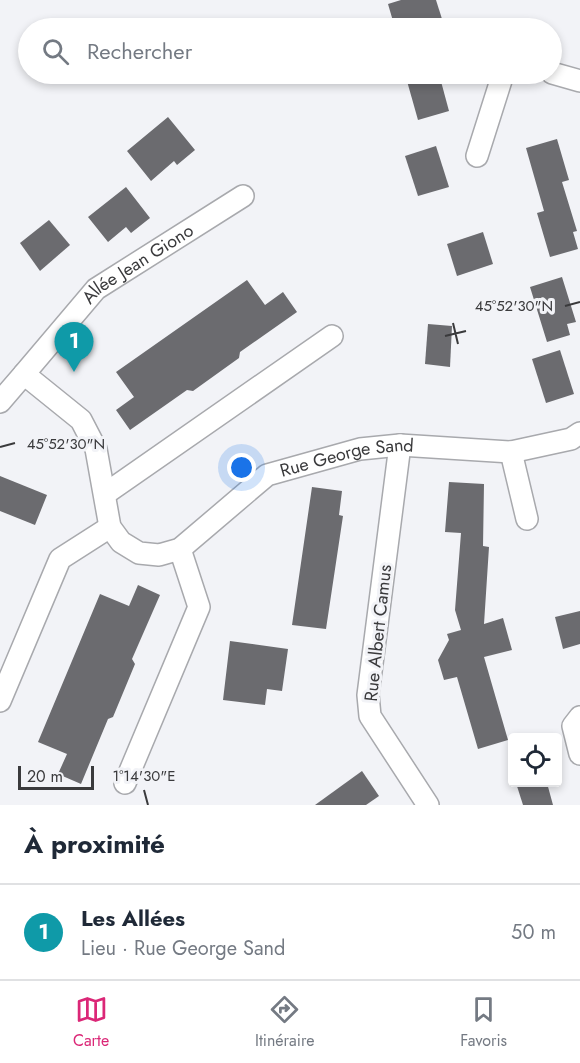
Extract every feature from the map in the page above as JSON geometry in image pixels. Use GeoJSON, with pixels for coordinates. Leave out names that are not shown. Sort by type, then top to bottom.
{"type":"FeatureCollection","features":[{"type":"Feature","properties":{"kind":"street"},"geometry":{"type":"LineString","coordinates":[[562,76],[580,81]]}},
{"type":"Feature","properties":{"kind":"street"},"geometry":{"type":"LineString","coordinates":[[477,156],[499,84]]}},
{"type":"Feature","properties":{"kind":"street","name":"Allée Jean Giono"},"geometry":{"type":"LineString","coordinates":[[24,374],[96,289],[243,196]]}},
{"type":"Feature","properties":{"kind":"street"},"geometry":{"type":"LineString","coordinates":[[105,494],[332,336]]}},
{"type":"Feature","properties":{"kind":"street"},"geometry":{"type":"LineString","coordinates":[[0,402],[24,374],[81,420],[96,449],[110,527],[121,542],[139,553],[159,555],[180,549],[199,607],[125,783]]}},
{"type":"Feature","properties":{"kind":"street","name":"Rue George Sand"},"geometry":{"type":"LineString","coordinates":[[180,549],[267,475],[360,449],[400,445],[511,452],[571,439],[580,432]]}},
{"type":"Feature","properties":{"kind":"street","name":"Rue Albert Camus"},"geometry":{"type":"LineString","coordinates":[[400,445],[368,695],[370,716],[428,805]]}},
{"type":"Feature","properties":{"kind":"street"},"geometry":{"type":"LineString","coordinates":[[511,452],[527,519]]}},
{"type":"Feature","properties":{"kind":"street"},"geometry":{"type":"LineString","coordinates":[[0,701],[60,559],[110,527]]}},
{"type":"Feature","properties":{"kind":"street"},"geometry":{"type":"LineString","coordinates":[[580,717],[573,726],[580,754]]}},
{"type":"Feature","properties":{"kind":"building"},"geometry":{"type":"Polygon","coordinates":[[[401,0],[436,0],[442,18],[392,18],[388,4],[401,0]]]}},
{"type":"Feature","properties":{"kind":"building"},"geometry":{"type":"Polygon","coordinates":[[[408,84],[442,84],[449,111],[418,120],[408,84]]]}},
{"type":"Feature","properties":{"kind":"building"},"geometry":{"type":"Polygon","coordinates":[[[168,117],[195,150],[177,165],[174,161],[151,181],[127,151],[168,117]]]}},
{"type":"Feature","properties":{"kind":"building"},"geometry":{"type":"Polygon","coordinates":[[[557,139],[569,180],[562,182],[577,231],[573,232],[578,249],[550,257],[537,213],[544,211],[526,148],[557,139]]]}},
{"type":"Feature","properties":{"kind":"building"},"geometry":{"type":"Polygon","coordinates":[[[436,146],[449,187],[418,196],[405,156],[436,146]]]}},
{"type":"Feature","properties":{"kind":"building"},"geometry":{"type":"Polygon","coordinates":[[[126,187],[150,218],[131,233],[126,227],[108,242],[88,217],[126,187]]]}},
{"type":"Feature","properties":{"kind":"building"},"geometry":{"type":"Polygon","coordinates":[[[49,220],[70,245],[40,271],[20,243],[49,220]]]}},
{"type":"Feature","properties":{"kind":"building"},"geometry":{"type":"Polygon","coordinates":[[[483,232],[493,264],[457,276],[447,244],[483,232]]]}},
{"type":"Feature","properties":{"kind":"building"},"geometry":{"type":"Polygon","coordinates":[[[562,277],[576,322],[567,324],[570,335],[547,342],[530,287],[562,277]]]}},
{"type":"Feature","properties":{"kind":"building"},"geometry":{"type":"Polygon","coordinates":[[[247,280],[265,305],[283,292],[297,312],[240,352],[239,358],[193,391],[187,390],[130,430],[116,410],[134,397],[116,372],[247,280]]]}},
{"type":"Feature","properties":{"kind":"building"},"geometry":{"type":"Polygon","coordinates":[[[428,324],[452,326],[450,367],[425,364],[428,324]]]}},
{"type":"Feature","properties":{"kind":"building"},"geometry":{"type":"Polygon","coordinates":[[[560,350],[574,394],[546,403],[532,359],[560,350]]]}},
{"type":"Feature","properties":{"kind":"building"},"geometry":{"type":"Polygon","coordinates":[[[0,476],[47,495],[35,525],[0,511],[0,476]]]}},
{"type":"Feature","properties":{"kind":"building"},"geometry":{"type":"Polygon","coordinates":[[[449,482],[484,484],[483,546],[489,547],[484,624],[503,618],[512,650],[484,657],[508,740],[478,749],[457,677],[444,680],[438,660],[449,640],[447,634],[461,630],[455,610],[461,533],[445,532],[449,482]]]}},
{"type":"Feature","properties":{"kind":"building"},"geometry":{"type":"Polygon","coordinates":[[[312,487],[342,491],[339,515],[343,516],[326,629],[292,625],[312,487]]]}},
{"type":"Feature","properties":{"kind":"building"},"geometry":{"type":"Polygon","coordinates":[[[138,585],[160,595],[132,659],[135,664],[113,717],[108,719],[81,784],[58,774],[67,754],[38,742],[100,594],[129,606],[138,585]]]}},
{"type":"Feature","properties":{"kind":"building"},"geometry":{"type":"Polygon","coordinates":[[[580,611],[580,644],[563,649],[555,617],[580,611]]]}},
{"type":"Feature","properties":{"kind":"building"},"geometry":{"type":"Polygon","coordinates":[[[230,641],[288,649],[282,691],[267,689],[265,705],[223,700],[230,641]]]}},
{"type":"Feature","properties":{"kind":"building"},"geometry":{"type":"Polygon","coordinates":[[[362,771],[379,796],[366,805],[315,805],[362,771]]]}},
{"type":"Feature","properties":{"kind":"building"},"geometry":{"type":"Polygon","coordinates":[[[517,787],[548,787],[553,805],[523,805],[517,787]]]}},
{"type":"Feature","properties":{"kind":"place","name":"Les Allées"},"geometry":{"type":"Point","coordinates":[74,372]}}]}
